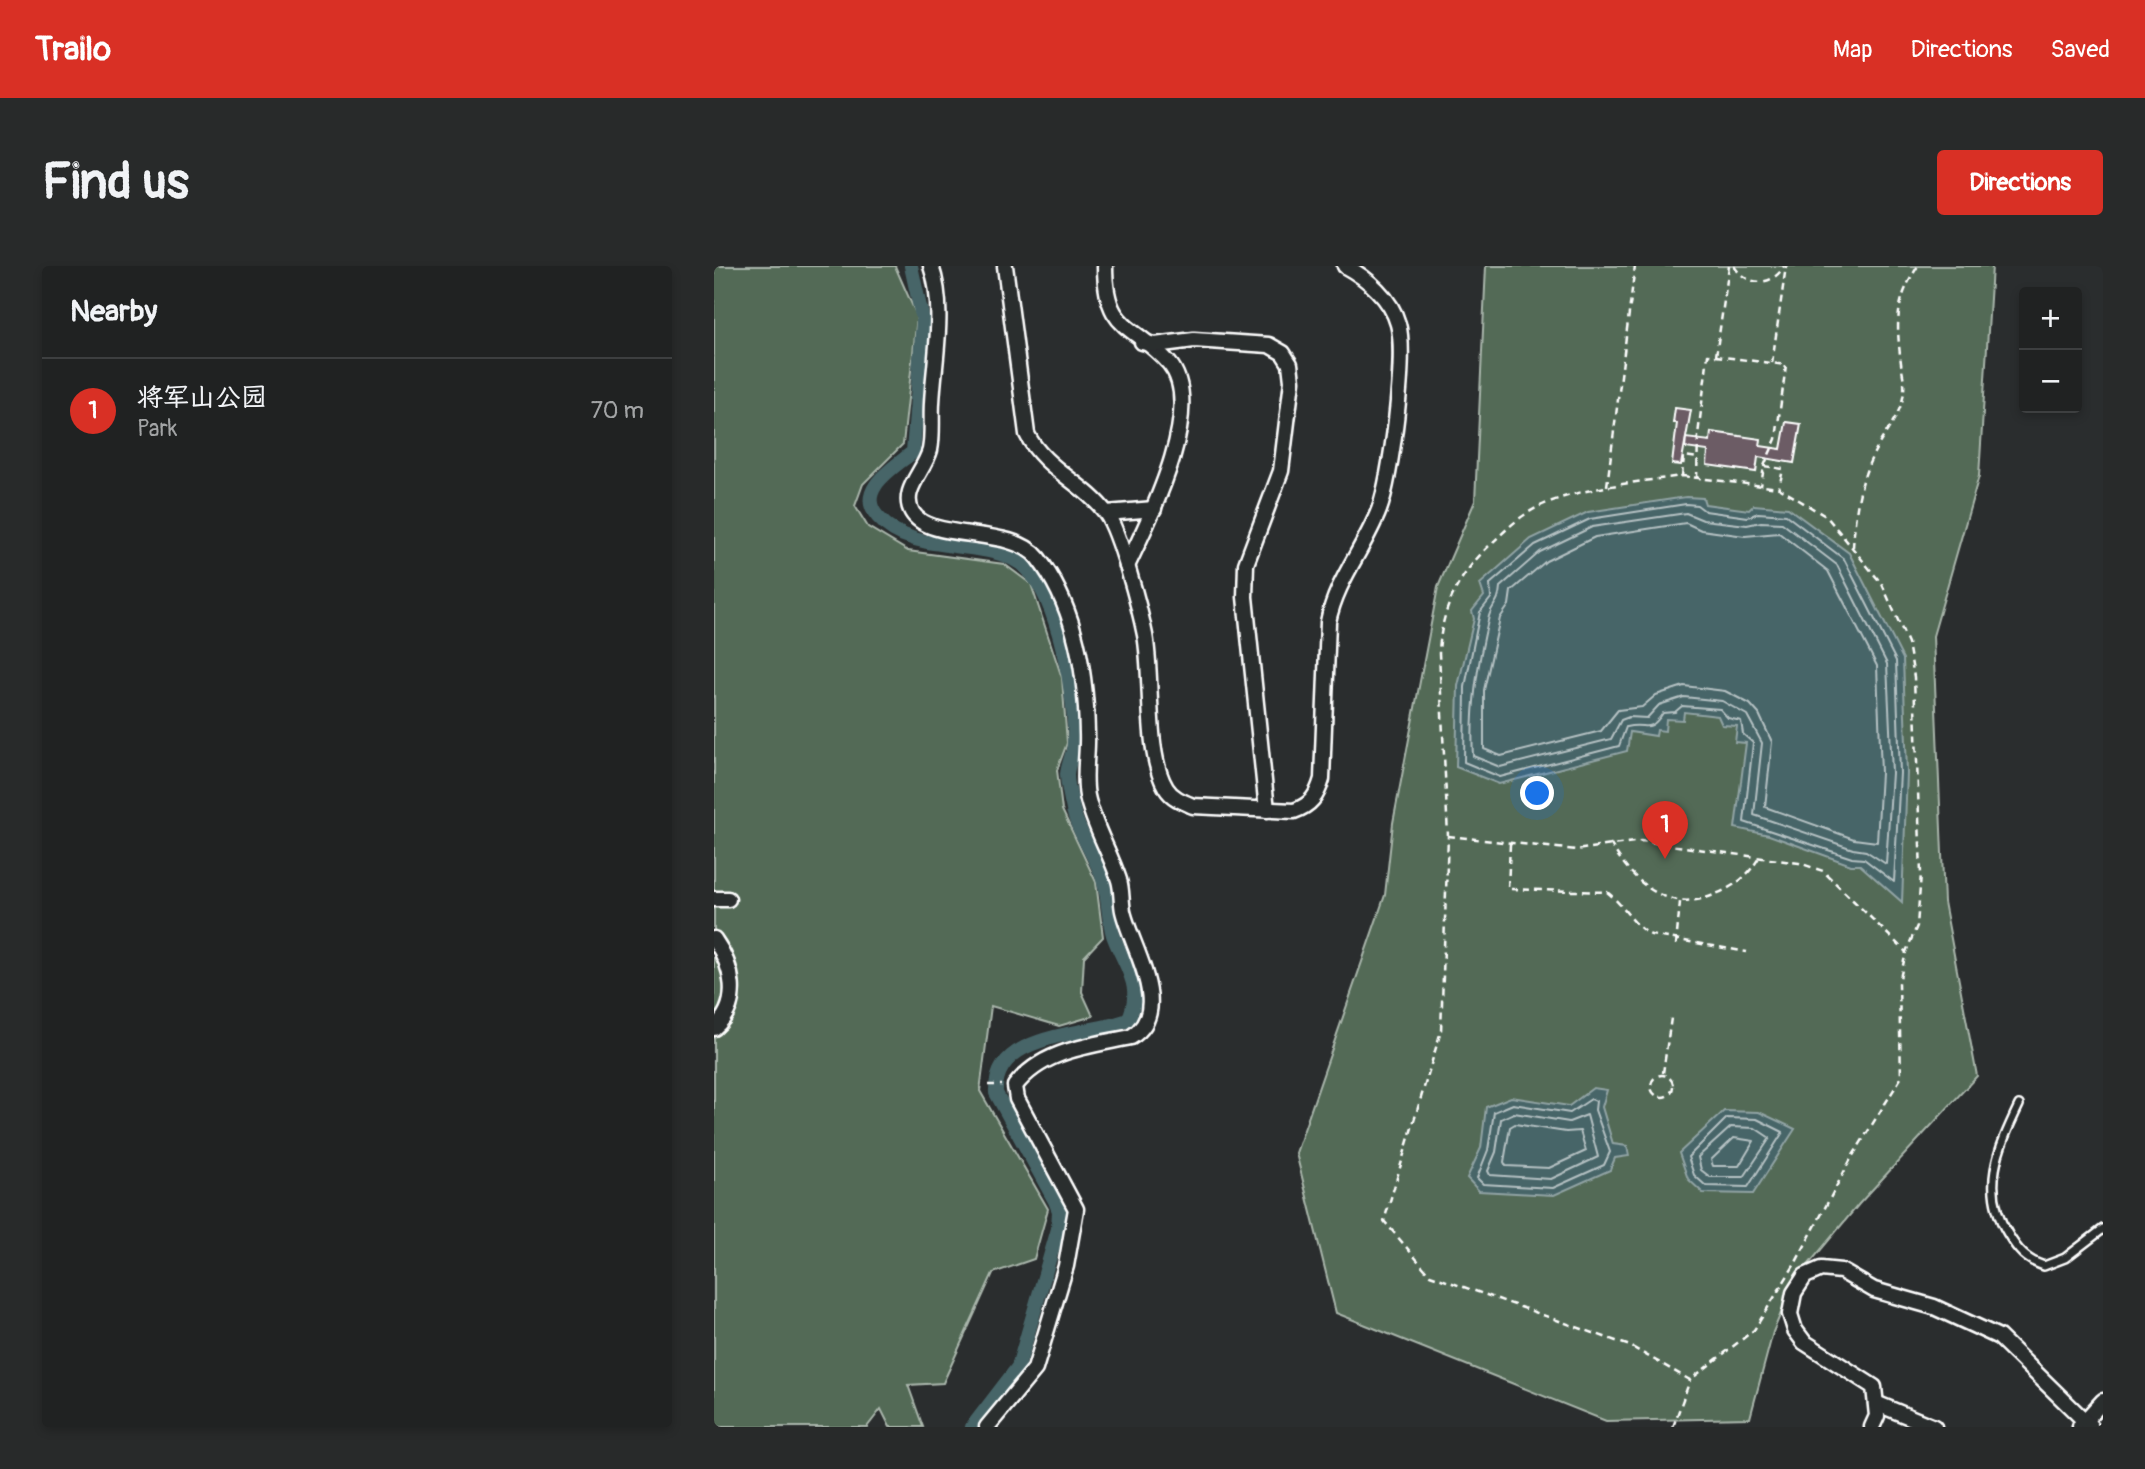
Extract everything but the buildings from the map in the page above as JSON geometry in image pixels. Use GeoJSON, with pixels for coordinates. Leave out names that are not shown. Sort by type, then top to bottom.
{"type":"FeatureCollection","features":[{"type":"Feature","properties":{"kind":"street"},"geometry":{"type":"LineString","coordinates":[[932,266],[938,309],[930,448],[921,475],[909,488],[907,502],[913,514],[926,524],[1013,543],[1036,555],[1070,617],[1085,675],[1087,736],[1084,775],[1087,798],[1120,883],[1123,910],[1149,987],[1150,1003],[1146,1023],[1131,1037],[1049,1058],[1026,1072],[1015,1086],[1017,1099],[1076,1209],[1066,1266],[1035,1369],[988,1427]]}},
{"type":"Feature","properties":{"kind":"street"},"geometry":{"type":"LineString","coordinates":[[1005,266],[1027,433],[1038,450],[1107,513],[1127,566],[1145,635],[1154,741],[1160,775],[1167,790],[1179,800],[1193,806],[1294,811],[1306,807],[1317,795],[1322,779],[1328,622],[1332,599],[1366,540],[1389,480],[1401,347],[1398,323],[1388,303],[1374,286],[1345,266]]}},
{"type":"Feature","properties":{"kind":"street"},"geometry":{"type":"LineString","coordinates":[[1105,266],[1105,293],[1112,312],[1142,342],[1170,364],[1180,385],[1182,408],[1178,435],[1154,509],[1127,566]]}},
{"type":"Feature","properties":{"kind":"street"},"geometry":{"type":"LineString","coordinates":[[1142,342],[1155,345],[1194,340],[1269,345],[1283,353],[1290,364],[1292,381],[1281,471],[1246,564],[1245,597],[1267,810]]}},
{"type":"Feature","properties":{"kind":"street"},"geometry":{"type":"LineString","coordinates":[[1107,513],[1154,509]]}},
{"type":"Feature","properties":{"kind":"street"},"geometry":{"type":"LineString","coordinates":[[714,939],[723,952],[732,978],[731,1006],[726,1018],[714,1028]]}},
{"type":"Feature","properties":{"kind":"street"},"geometry":{"type":"LineString","coordinates":[[1872,1427],[1878,1404],[1874,1387],[1804,1342],[1795,1330],[1790,1314],[1794,1293],[1805,1276],[1821,1269],[1841,1271],[1874,1290],[1934,1307],[1999,1337],[2085,1424],[2103,1401]]}},
{"type":"Feature","properties":{"kind":"street"},"geometry":{"type":"LineString","coordinates":[[1878,1404],[1934,1427]]}},
{"type":"Feature","properties":{"kind":"lane"},"geometry":{"type":"LineString","coordinates":[[2019,1105],[1998,1148],[1993,1191],[1997,1216],[2012,1241],[2027,1260],[2044,1266],[2065,1258],[2103,1229]]}},
{"type":"Feature","properties":{"kind":"path"},"geometry":{"type":"LineString","coordinates":[[1607,486],[1635,266]]}},
{"type":"Feature","properties":{"kind":"path"},"geometry":{"type":"LineString","coordinates":[[1716,356],[1729,266]]}},
{"type":"Feature","properties":{"kind":"path"},"geometry":{"type":"LineString","coordinates":[[1734,266],[1741,275],[1757,282],[1775,278],[1785,266]]}},
{"type":"Feature","properties":{"kind":"path"},"geometry":{"type":"LineString","coordinates":[[1772,363],[1785,266]]}},
{"type":"Feature","properties":{"kind":"path"},"geometry":{"type":"LineString","coordinates":[[1853,547],[1855,512],[1865,477],[1874,454],[1895,417],[1904,390],[1897,315],[1902,290],[1918,266]]}},
{"type":"Feature","properties":{"kind":"path"},"geometry":{"type":"LineString","coordinates":[[1697,478],[1700,458],[1698,435],[1708,355],[1786,365],[1776,439],[1765,466],[1761,486]]}},
{"type":"Feature","properties":{"kind":"path"},"geometry":{"type":"LineString","coordinates":[[1682,477],[1684,456],[1700,458]]}},
{"type":"Feature","properties":{"kind":"path"},"geometry":{"type":"LineString","coordinates":[[1765,466],[1783,469],[1779,488]]}},
{"type":"Feature","properties":{"kind":"path"},"geometry":{"type":"LineString","coordinates":[[1673,1427],[1690,1380],[1754,1330],[1795,1264],[1852,1157],[1901,1078],[1899,983],[1906,953],[1917,926],[1921,874],[1914,677],[1909,643],[1882,584],[1828,517],[1779,488],[1682,477],[1607,486],[1528,512],[1470,563],[1458,583],[1440,627],[1448,836],[1441,1031],[1384,1221],[1430,1275],[1630,1346],[1690,1380]]}},
{"type":"Feature","properties":{"kind":"path"},"geometry":{"type":"LineString","coordinates":[[1448,836],[1576,850],[1611,843],[1641,841],[1760,856],[1823,871],[1906,953]]}},
{"type":"Feature","properties":{"kind":"path"},"geometry":{"type":"LineString","coordinates":[[1510,843],[1508,889],[1607,892],[1619,901],[1639,929],[1651,935],[1747,952]]}},
{"type":"Feature","properties":{"kind":"path"},"geometry":{"type":"LineString","coordinates":[[1611,843],[1637,881],[1656,894],[1680,902],[1706,899],[1730,888],[1748,877],[1760,856]]}},
{"type":"Feature","properties":{"kind":"path"},"geometry":{"type":"LineString","coordinates":[[1676,944],[1680,902]]}},
{"type":"Feature","properties":{"kind":"path"},"geometry":{"type":"LineString","coordinates":[[1663,1074],[1671,1018]]}},
{"type":"Feature","properties":{"kind":"path"},"geometry":{"type":"LineString","coordinates":[[1663,1074],[1673,1085],[1668,1095],[1661,1097],[1652,1091],[1650,1084],[1656,1075],[1663,1074]]}},
{"type":"Feature","properties":{"kind":"path"},"geometry":{"type":"LineString","coordinates":[[988,1085],[1004,1085]]}},
{"type":"Feature","properties":{"kind":"green space"},"geometry":{"type":"Polygon","coordinates":[[[714,266],[895,266],[917,316],[903,444],[863,484],[855,506],[868,527],[908,551],[1004,564],[1031,584],[1062,678],[1067,743],[1057,770],[1062,810],[1096,882],[1103,937],[1084,957],[1082,992],[1093,1016],[1059,1026],[991,1006],[980,1091],[1048,1209],[1034,1259],[993,1273],[943,1383],[908,1385],[923,1427],[890,1427],[881,1409],[867,1427],[714,1427],[714,266]]]}},
{"type":"Feature","properties":{"kind":"green space"},"geometry":{"type":"Polygon","coordinates":[[[1486,266],[1992,266],[1979,476],[1933,636],[1944,902],[1977,1076],[1859,1204],[1794,1282],[1773,1332],[1750,1418],[1606,1421],[1336,1313],[1296,1153],[1385,895],[1393,823],[1438,587],[1475,501],[1486,266]]]}},
{"type":"Feature","properties":{"kind":"water"},"geometry":{"type":"Polygon","coordinates":[[[1686,497],[1703,498],[1705,504],[1749,510],[1754,505],[1788,508],[1849,553],[1903,659],[1907,773],[1902,902],[1860,865],[1851,865],[1769,835],[1735,828],[1746,743],[1735,742],[1737,726],[1722,725],[1718,716],[1684,712],[1683,720],[1666,719],[1665,731],[1657,730],[1656,736],[1630,732],[1627,751],[1499,784],[1456,767],[1458,686],[1474,619],[1472,611],[1484,596],[1480,584],[1531,539],[1588,512],[1686,497]]]}},
{"type":"Feature","properties":{"kind":"water"},"geometry":{"type":"Polygon","coordinates":[[[1593,1088],[1607,1090],[1602,1107],[1613,1144],[1627,1146],[1629,1156],[1615,1158],[1610,1170],[1554,1195],[1479,1191],[1467,1178],[1481,1148],[1486,1107],[1511,1097],[1569,1106],[1593,1088]]]}},
{"type":"Feature","properties":{"kind":"water"},"geometry":{"type":"Polygon","coordinates":[[[1724,1111],[1759,1112],[1795,1129],[1753,1194],[1703,1193],[1688,1179],[1679,1153],[1724,1111]]]}},
{"type":"Feature","properties":{"kind":"waterway"},"geometry":{"type":"LineString","coordinates":[[911,266],[923,321],[913,452],[880,480],[871,498],[872,507],[878,517],[893,530],[932,543],[974,548],[1011,558],[1026,568],[1037,582],[1056,625],[1069,676],[1074,743],[1067,778],[1074,814],[1104,880],[1113,935],[1131,976],[1134,993],[1128,1020],[1046,1039],[1026,1047],[1010,1058],[999,1073],[996,1093],[1055,1201],[1059,1211],[1058,1229],[1018,1367],[972,1427]]}},
{"type":"Feature","properties":{"kind":"place","name":"将军山公园"},"geometry":{"type":"Point","coordinates":[1665,859]}}]}
